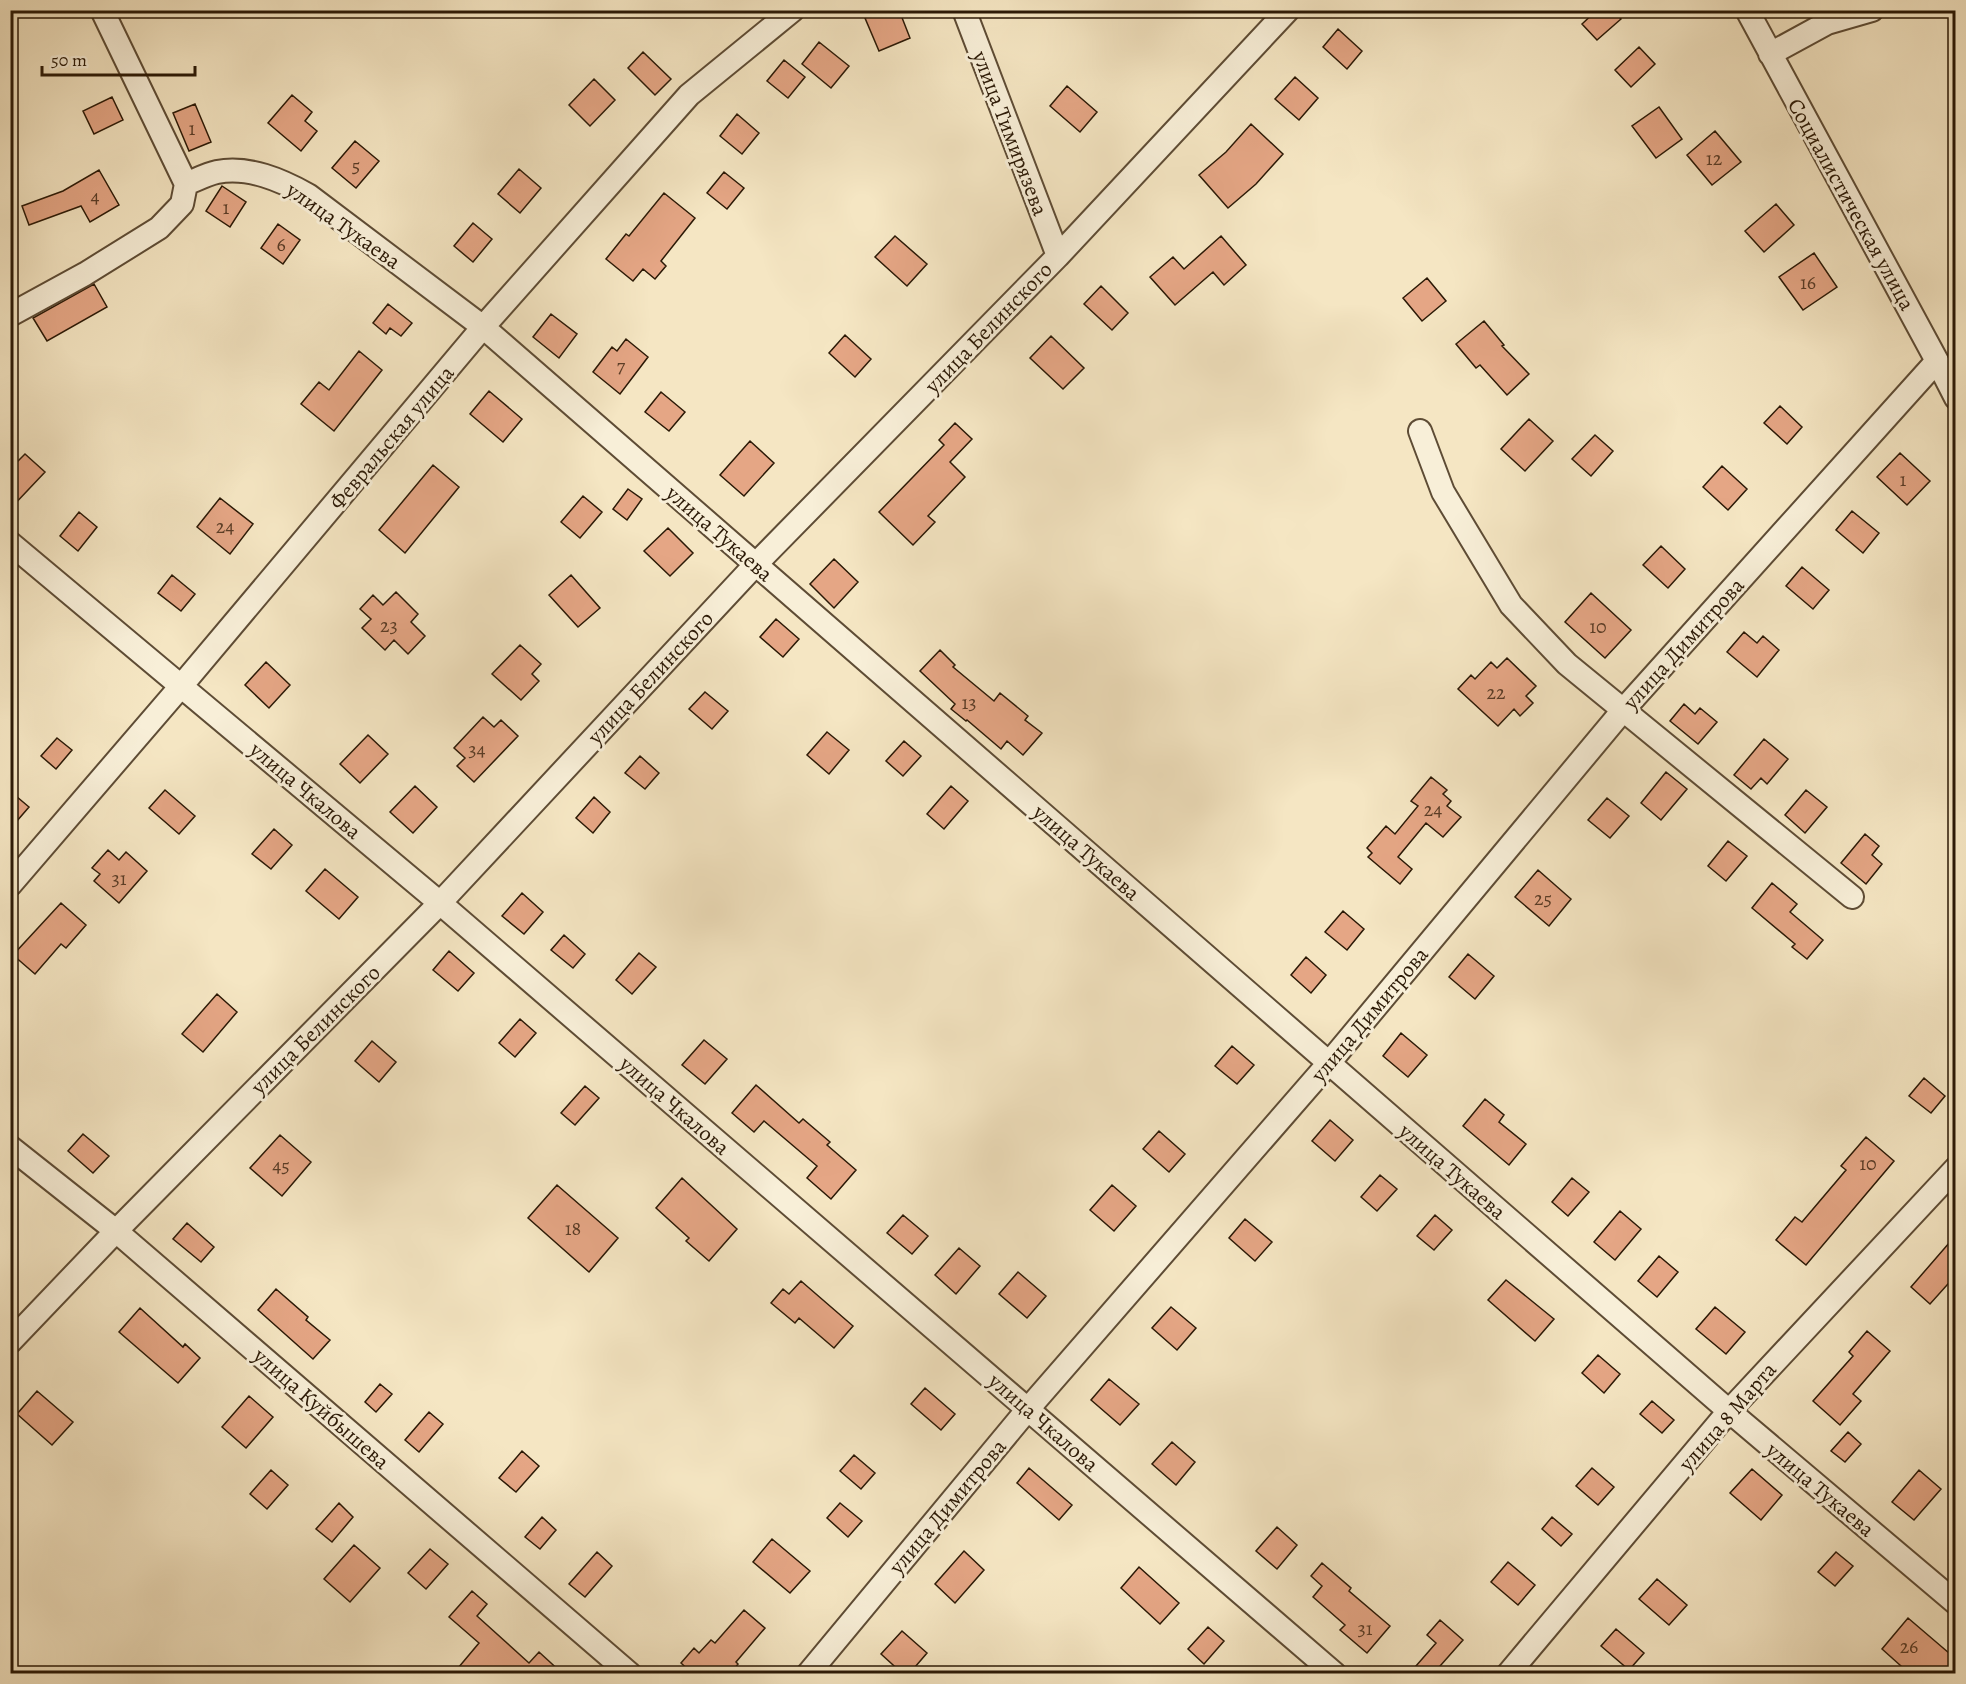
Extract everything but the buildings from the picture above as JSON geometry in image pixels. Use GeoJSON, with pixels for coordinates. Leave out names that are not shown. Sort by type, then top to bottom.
{"type":"FeatureCollection","features":[{"type":"Feature","properties":{"kind":"street"},"geometry":{"type":"LineString","coordinates":[[10,315],[85,274],[159,228],[182,204],[186,184],[102,10]]}},
{"type":"Feature","properties":{"kind":"street","name":"Февральская улица"},"geometry":{"type":"LineString","coordinates":[[10,885],[182,686],[483,327],[689,95],[793,10]]}},
{"type":"Feature","properties":{"kind":"street","name":"улица Тимирязева"},"geometry":{"type":"LineString","coordinates":[[964,10],[1058,256]]}},
{"type":"Feature","properties":{"kind":"street","name":"улица Белинского"},"geometry":{"type":"LineString","coordinates":[[10,1342],[116,1231],[440,903],[756,564],[1058,256],[1288,10]]}},
{"type":"Feature","properties":{"kind":"street","name":"Социалистическая улица"},"geometry":{"type":"LineString","coordinates":[[1747,10],[1956,398]]}},
{"type":"Feature","properties":{"kind":"street"},"geometry":{"type":"LineString","coordinates":[[1770,54],[1823,17],[1872,10]]}},
{"type":"Feature","properties":{"kind":"street","name":"улица Тукаева"},"geometry":{"type":"LineString","coordinates":[[186,184],[218,172],[251,172],[282,181],[308,195],[483,327],[1729,1411],[1956,1603]]}},
{"type":"Feature","properties":{"kind":"street","name":"улица Димитрова"},"geometry":{"type":"LineString","coordinates":[[808,1674],[1028,1409],[1329,1063],[1624,709],[1937,361]]}},
{"type":"Feature","properties":{"kind":"street"},"geometry":{"type":"LineString","coordinates":[[1420,431],[1443,492],[1511,605],[1568,664],[1852,897]]}},
{"type":"Feature","properties":{"kind":"street","name":"улица Чкалова"},"geometry":{"type":"LineString","coordinates":[[10,543],[440,903],[1335,1674]]}},
{"type":"Feature","properties":{"kind":"street","name":"улица Куйбышева"},"geometry":{"type":"LineString","coordinates":[[10,1146],[116,1231],[630,1674]]}},
{"type":"Feature","properties":{"kind":"street","name":"улица 8 Марта"},"geometry":{"type":"LineString","coordinates":[[1508,1674],[1729,1411],[1956,1168]]}}]}
